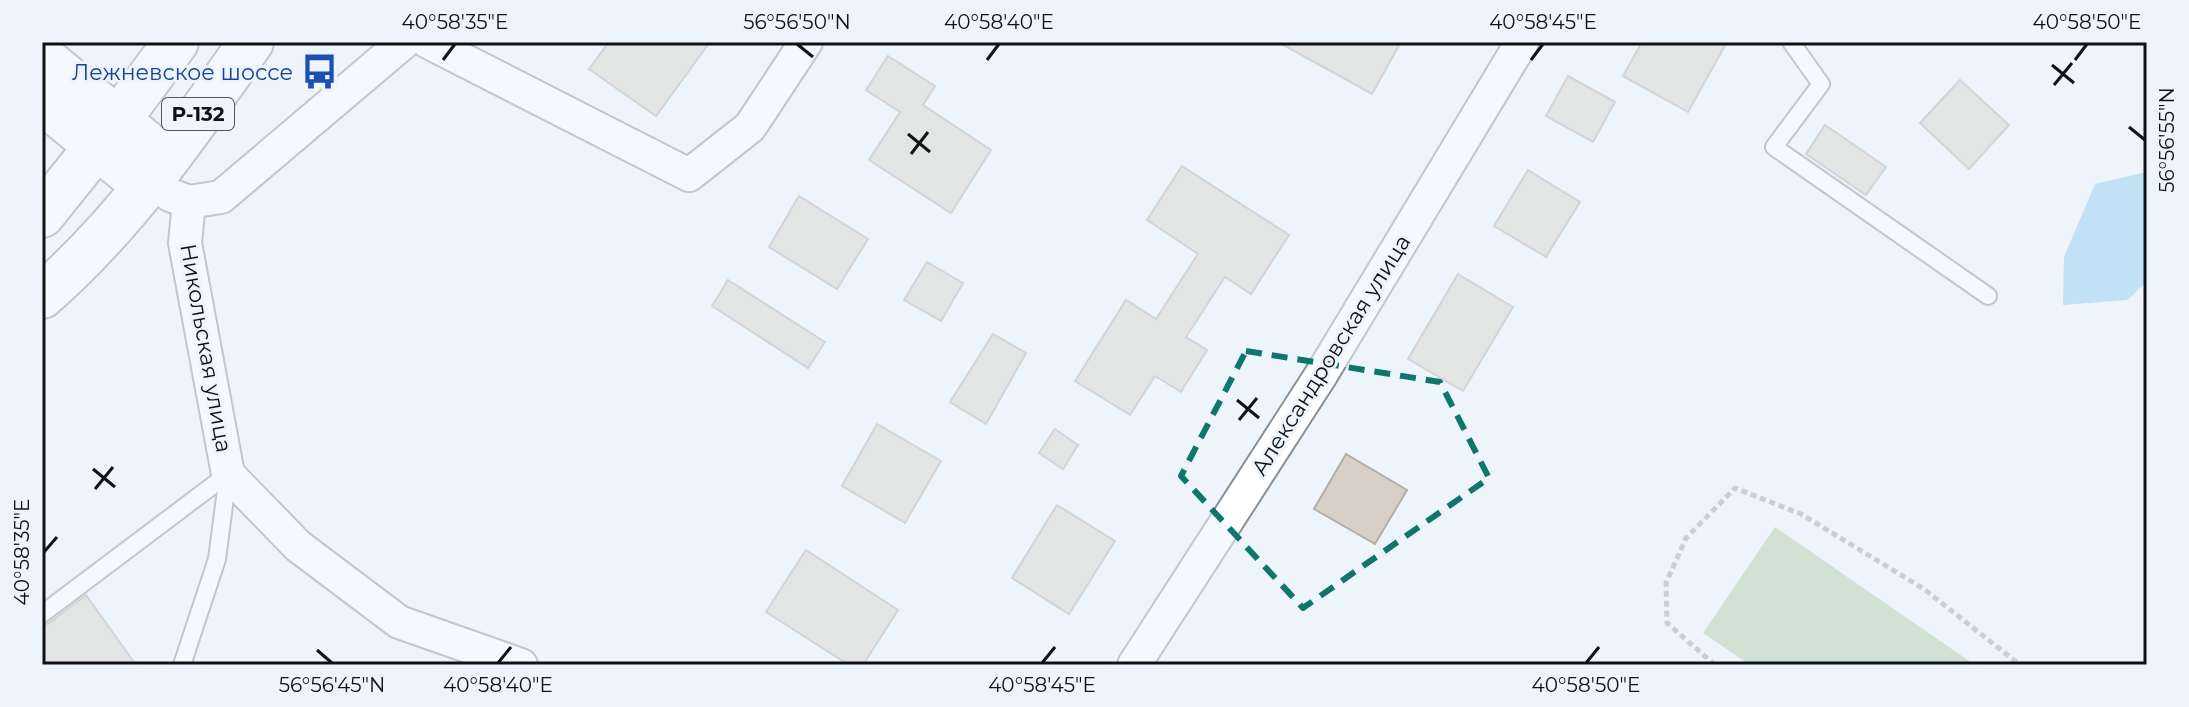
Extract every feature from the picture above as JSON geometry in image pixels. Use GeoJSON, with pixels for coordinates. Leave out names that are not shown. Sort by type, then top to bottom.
{"type":"FeatureCollection","features":[{"type":"Feature","properties":{"kind":"main road","name":"Р-132"},"geometry":{"type":"LineString","coordinates":[[42,215],[176,42]]}},
{"type":"Feature","properties":{"kind":"main road","name":"Р-132"},"geometry":{"type":"LineString","coordinates":[[42,296],[71,270],[155,173],[251,42]]}},
{"type":"Feature","properties":{"kind":"main road"},"geometry":{"type":"LineString","coordinates":[[42,57],[108,133],[155,173]]}},
{"type":"Feature","properties":{"kind":"main road"},"geometry":{"type":"LineString","coordinates":[[42,101],[108,133]]}},
{"type":"Feature","properties":{"kind":"street"},"geometry":{"type":"LineString","coordinates":[[155,173],[189,202],[221,197],[404,42]]}},
{"type":"Feature","properties":{"kind":"street"},"geometry":{"type":"LineString","coordinates":[[428,42],[689,175],[750,127],[806,42]]}},
{"type":"Feature","properties":{"kind":"street","name":"Александровская улица"},"geometry":{"type":"LineString","coordinates":[[1134,665],[1321,375],[1522,42]]}},
{"type":"Feature","properties":{"kind":"street","name":"Никольская улица"},"geometry":{"type":"LineString","coordinates":[[189,202],[185,243],[228,474],[298,546],[399,622],[521,665]]}},
{"type":"Feature","properties":{"kind":"lane"},"geometry":{"type":"LineString","coordinates":[[1791,42],[1821,84],[1774,147],[1988,296]]}},
{"type":"Feature","properties":{"kind":"lane"},"geometry":{"type":"LineString","coordinates":[[42,614],[228,474]]}},
{"type":"Feature","properties":{"kind":"lane"},"geometry":{"type":"LineString","coordinates":[[182,665],[217,559],[228,474]]}},
{"type":"Feature","properties":{"kind":"path"},"geometry":{"type":"LineString","coordinates":[[1715,665],[1667,623],[1666,583],[1686,538],[1735,488],[1801,514],[1887,566],[1924,589],[2020,665]]}},
{"type":"Feature","properties":{"kind":"highlighted area"},"geometry":{"type":"Polygon","coordinates":[[[1246,351],[1440,382],[1489,478],[1303,608],[1181,476],[1246,351]]]}},
{"type":"Feature","properties":{"kind":"green space"},"geometry":{"type":"Polygon","coordinates":[[[1775,527],[1975,665],[1750,665],[1703,633],[1775,527]]]}},
{"type":"Feature","properties":{"kind":"water"},"geometry":{"type":"Polygon","coordinates":[[[2147,172],[2147,282],[2127,300],[2063,305],[2064,257],[2095,184],[2147,172]]]}},
{"type":"Feature","properties":{"kind":"building"},"geometry":{"type":"Polygon","coordinates":[[[609,42],[710,42],[656,116],[589,69],[609,42]]]}},
{"type":"Feature","properties":{"kind":"building"},"geometry":{"type":"Polygon","coordinates":[[[1278,42],[1401,42],[1372,94],[1278,42]]]}},
{"type":"Feature","properties":{"kind":"building"},"geometry":{"type":"Polygon","coordinates":[[[1642,42],[1727,42],[1688,112],[1623,76],[1642,42]]]}},
{"type":"Feature","properties":{"kind":"building"},"geometry":{"type":"Polygon","coordinates":[[[888,56],[935,86],[923,105],[991,150],[951,213],[869,160],[900,112],[866,90],[888,56]]]}},
{"type":"Feature","properties":{"kind":"building"},"geometry":{"type":"Polygon","coordinates":[[[1568,76],[1615,102],[1593,142],[1546,116],[1568,76]]]}},
{"type":"Feature","properties":{"kind":"building"},"geometry":{"type":"Polygon","coordinates":[[[1960,80],[2009,125],[1969,169],[1920,123],[1960,80]]]}},
{"type":"Feature","properties":{"kind":"building"},"geometry":{"type":"Polygon","coordinates":[[[1825,125],[1886,167],[1866,195],[1806,154],[1825,125]]]}},
{"type":"Feature","properties":{"kind":"building"},"geometry":{"type":"Polygon","coordinates":[[[1182,166],[1289,235],[1251,294],[1225,277],[1186,337],[1207,350],[1181,392],[1155,376],[1130,415],[1075,381],[1126,300],[1156,319],[1198,254],[1147,220],[1182,166]]]}},
{"type":"Feature","properties":{"kind":"building"},"geometry":{"type":"Polygon","coordinates":[[[1528,170],[1580,202],[1546,257],[1494,226],[1528,170]]]}},
{"type":"Feature","properties":{"kind":"building"},"geometry":{"type":"Polygon","coordinates":[[[799,196],[868,239],[837,289],[769,247],[799,196]]]}},
{"type":"Feature","properties":{"kind":"building"},"geometry":{"type":"Polygon","coordinates":[[[927,262],[963,283],[941,321],[904,300],[927,262]]]}},
{"type":"Feature","properties":{"kind":"building"},"geometry":{"type":"Polygon","coordinates":[[[1458,274],[1513,307],[1463,391],[1408,359],[1458,274]]]}},
{"type":"Feature","properties":{"kind":"building"},"geometry":{"type":"Polygon","coordinates":[[[728,280],[825,342],[808,368],[712,306],[728,280]]]}},
{"type":"Feature","properties":{"kind":"building"},"geometry":{"type":"Polygon","coordinates":[[[993,334],[1026,353],[986,424],[950,402],[993,334]]]}},
{"type":"Feature","properties":{"kind":"building"},"geometry":{"type":"Polygon","coordinates":[[[877,424],[941,461],[905,523],[842,486],[877,424]]]}},
{"type":"Feature","properties":{"kind":"building"},"geometry":{"type":"Polygon","coordinates":[[[1055,429],[1078,445],[1063,469],[1039,453],[1055,429]]]}},
{"type":"Feature","properties":{"kind":"building"},"geometry":{"type":"Polygon","coordinates":[[[1346,454],[1407,490],[1375,544],[1314,509],[1346,454]]]}},
{"type":"Feature","properties":{"kind":"building"},"geometry":{"type":"Polygon","coordinates":[[[1057,505],[1115,541],[1069,614],[1012,578],[1057,505]]]}},
{"type":"Feature","properties":{"kind":"building"},"geometry":{"type":"Polygon","coordinates":[[[806,550],[898,610],[863,665],[849,665],[766,612],[806,550]]]}},
{"type":"Feature","properties":{"kind":"building"},"geometry":{"type":"Polygon","coordinates":[[[86,595],[136,665],[42,665],[42,625],[86,595]]]}},
{"type":"Feature","properties":{"kind":"place","name":"Лежневское шоссе"},"geometry":{"type":"Point","coordinates":[319,72]}}]}
